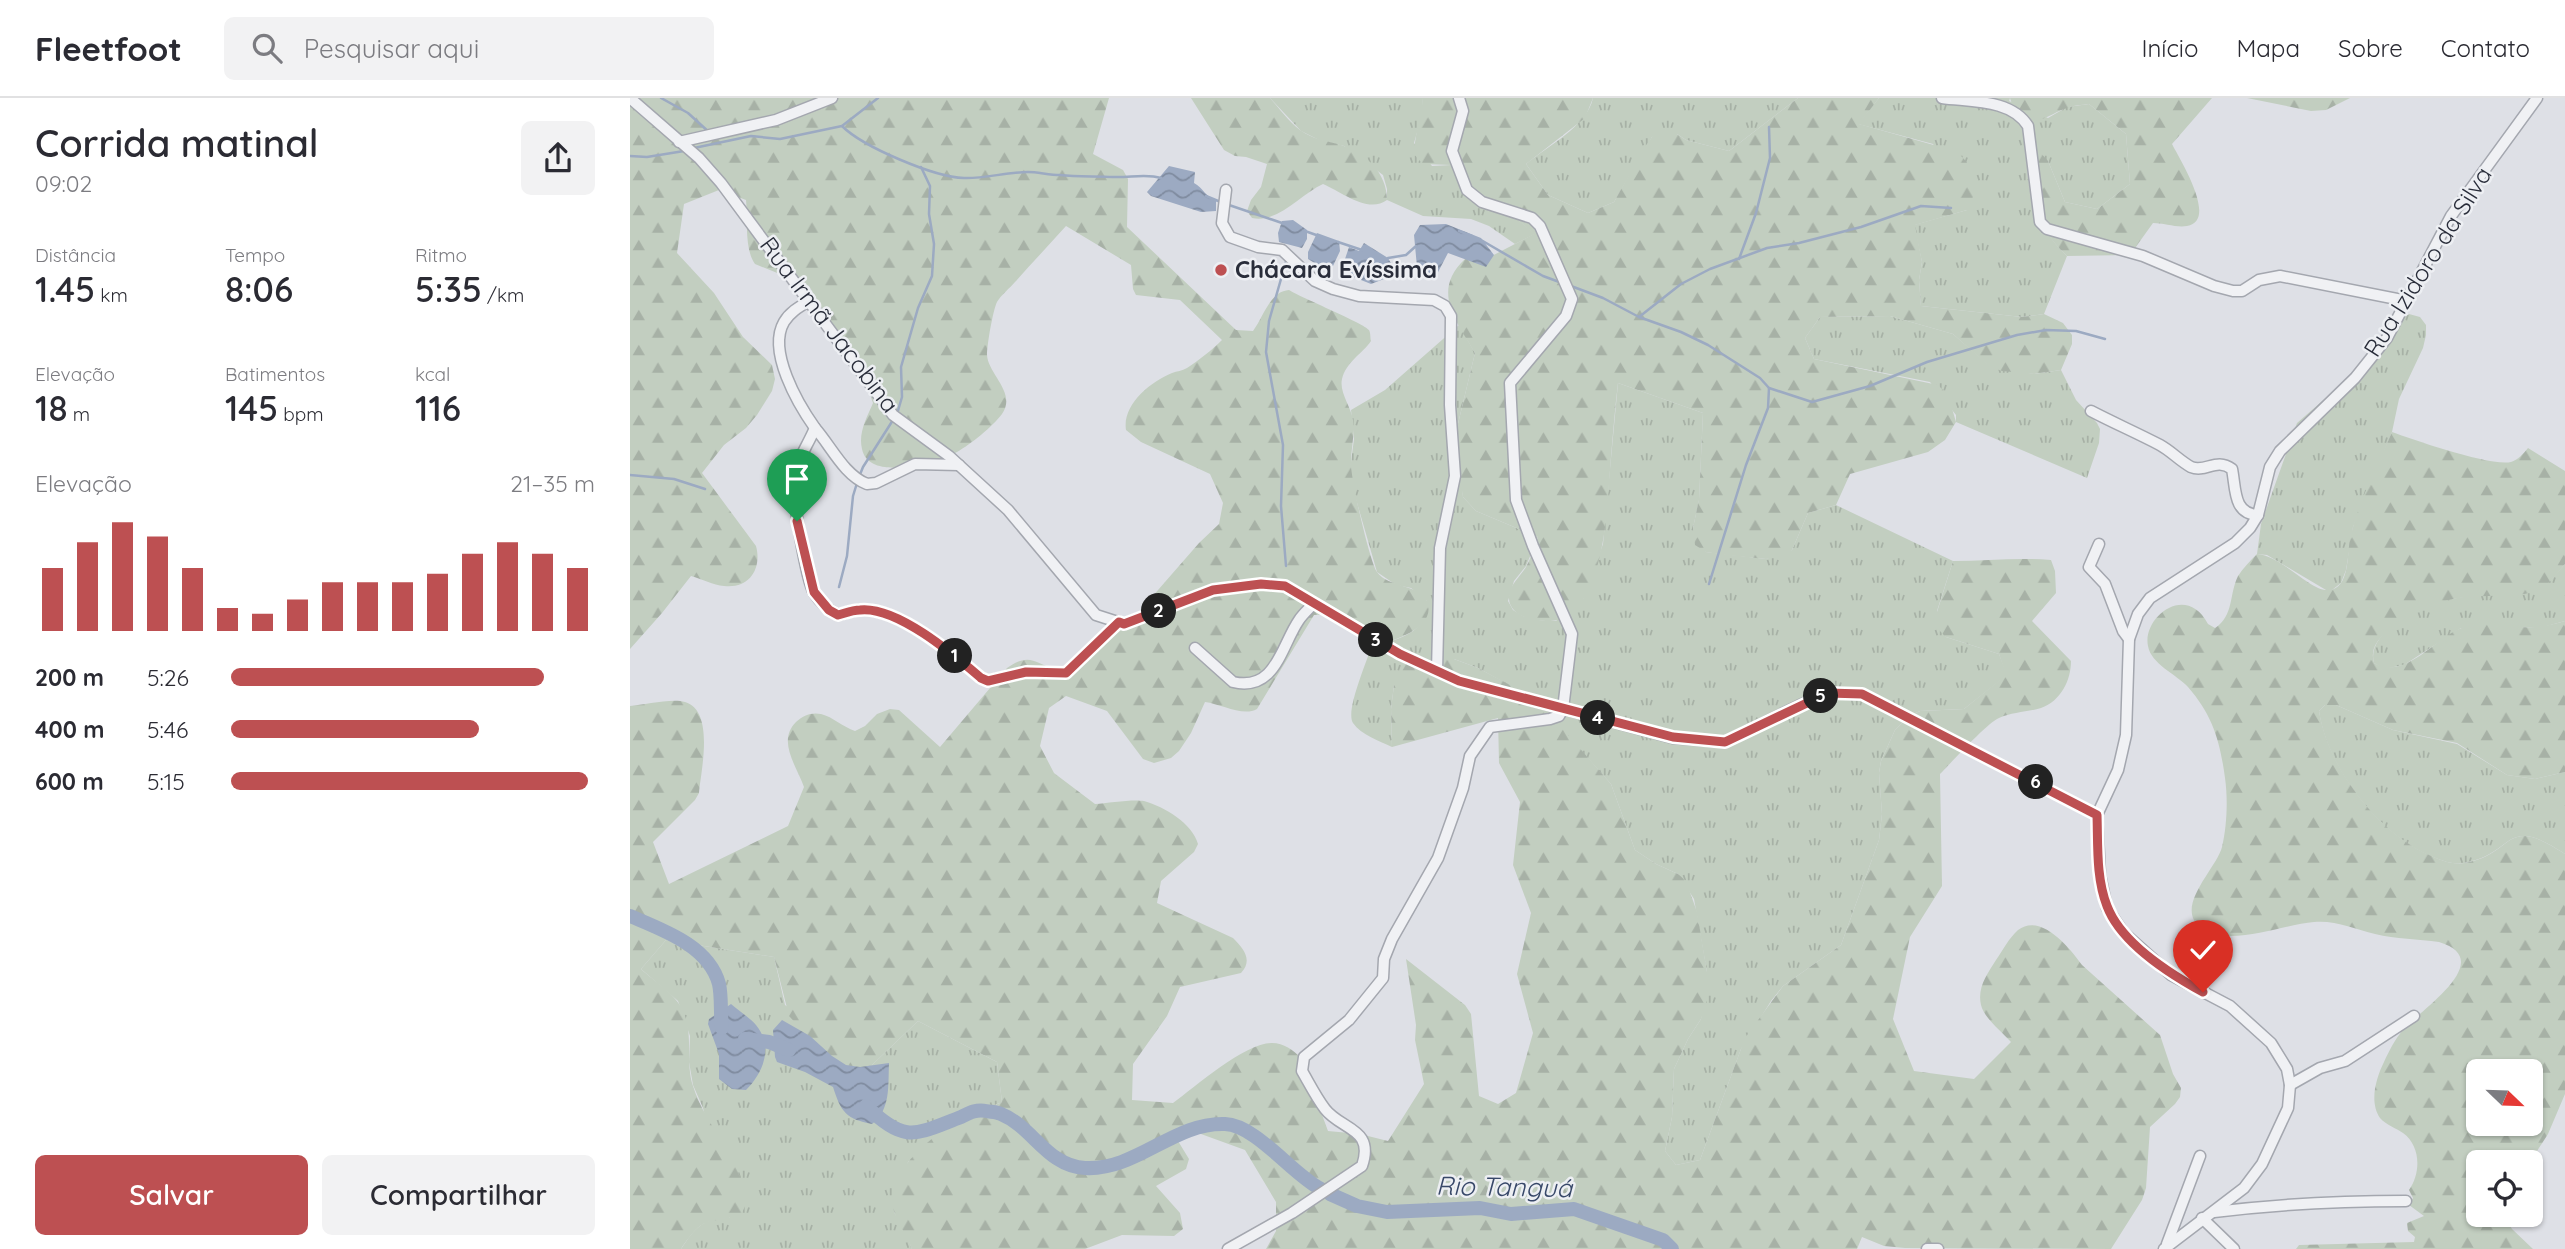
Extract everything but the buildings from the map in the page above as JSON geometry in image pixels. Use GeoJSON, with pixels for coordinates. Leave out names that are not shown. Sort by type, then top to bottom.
{"type":"FeatureCollection","features":[{"type":"Feature","properties":{"kind":"street","name":"Rua Irmã Jacobina"},"geometry":{"type":"LineString","coordinates":[[630,98],[699,158],[722,183],[893,415],[959,466],[1008,510],[1096,615],[1119,622]]}},
{"type":"Feature","properties":{"kind":"street"},"geometry":{"type":"LineString","coordinates":[[679,142],[776,120],[832,98]]}},
{"type":"Feature","properties":{"kind":"street"},"geometry":{"type":"LineString","coordinates":[[1228,1249],[1292,1213],[1362,1166],[1366,1156],[1365,1143],[1352,1128],[1326,1111],[1302,1071],[1304,1057],[1349,1020],[1383,978],[1384,959],[1392,939],[1438,858],[1463,788],[1470,756],[1490,727],[1550,719],[1559,716],[1563,709],[1572,634],[1516,500],[1510,383],[1566,316],[1572,299],[1540,226],[1532,218],[1482,202],[1467,190],[1452,151],[1463,111],[1459,98]]}},
{"type":"Feature","properties":{"kind":"street"},"geometry":{"type":"LineString","coordinates":[[1942,98],[2000,106],[2022,116],[2028,126],[2040,222],[2047,229],[2143,256],[2214,286],[2233,291],[2242,291],[2259,280],[2280,276],[2407,301]]}},
{"type":"Feature","properties":{"kind":"street","name":"Rua Izidoro da Silva"},"geometry":{"type":"LineString","coordinates":[[2290,1085],[2287,1069],[2272,1043],[2230,1006],[2171,975],[2123,932],[2108,908],[2100,875],[2097,815],[2118,770],[2126,735],[2129,639],[2138,614],[2150,598],[2235,544],[2250,528],[2258,515],[2270,467],[2280,451],[2355,378],[2388,338],[2451,216],[2537,98]]}},
{"type":"Feature","properties":{"kind":"street"},"geometry":{"type":"LineString","coordinates":[[1226,190],[1222,223],[1230,237],[1258,247],[1282,250],[1315,281],[1333,289],[1359,296],[1434,300],[1445,306],[1451,316],[1450,405],[1455,475],[1440,548],[1437,671]]}},
{"type":"Feature","properties":{"kind":"street"},"geometry":{"type":"LineString","coordinates":[[809,301],[793,310],[780,331],[779,341],[785,370],[797,403],[848,471],[867,484],[876,483],[915,464],[959,466]]}},
{"type":"Feature","properties":{"kind":"street"},"geometry":{"type":"LineString","coordinates":[[2091,411],[2160,446],[2191,467],[2202,468],[2221,463],[2227,465],[2232,469],[2239,508],[2248,514],[2258,515]]}},
{"type":"Feature","properties":{"kind":"street"},"geometry":{"type":"LineString","coordinates":[[815,428],[798,463],[794,480],[797,521],[814,592],[829,610],[838,615],[861,610],[880,612],[942,644],[988,681],[1026,672],[1066,673],[1119,622],[1124,624],[1213,590],[1261,584],[1285,586],[1400,654],[1459,681],[1673,737],[1725,742],[1828,693],[1862,694],[2097,815]]}},
{"type":"Feature","properties":{"kind":"street"},"geometry":{"type":"LineString","coordinates":[[2099,544],[2089,568],[2105,584],[2123,631],[2129,639]]}},
{"type":"Feature","properties":{"kind":"street"},"geometry":{"type":"LineString","coordinates":[[1195,648],[1233,682],[1255,682],[1272,671],[1300,619],[1314,603]]}},
{"type":"Feature","properties":{"kind":"street"},"geometry":{"type":"LineString","coordinates":[[2165,1247],[2244,1188],[2262,1164],[2288,1108],[2290,1085],[2320,1068],[2345,1061],[2414,1016]]}},
{"type":"Feature","properties":{"kind":"street"},"geometry":{"type":"LineString","coordinates":[[2165,1247],[2200,1156]]}},
{"type":"Feature","properties":{"kind":"street"},"geometry":{"type":"LineString","coordinates":[[2214,1212],[2291,1203],[2406,1201]]}},
{"type":"Feature","properties":{"kind":"street"},"geometry":{"type":"LineString","coordinates":[[2202,1218],[2234,1249]]}},
{"type":"Feature","properties":{"kind":"green space"},"geometry":{"type":"Polygon","coordinates":[[[630,98],[1109,98],[1093,154],[1123,170],[1128,179],[1127,227],[1236,330],[1253,331],[1272,300],[1289,290],[1369,330],[1371,341],[1351,363],[1342,379],[1342,389],[1353,420],[1351,463],[1354,484],[1365,537],[1377,572],[1389,581],[1419,592],[1427,601],[1428,611],[1419,627],[1389,642],[1371,647],[1334,614],[1314,615],[1257,709],[1245,712],[1205,702],[1191,733],[1179,751],[1171,758],[1154,763],[1143,759],[1107,711],[1066,696],[1049,708],[1040,746],[1054,773],[1095,804],[1144,801],[1160,807],[1184,823],[1198,844],[1194,852],[1161,881],[1157,903],[1233,938],[1244,950],[1247,959],[1241,973],[1180,987],[1167,1016],[1133,1064],[1132,1100],[1173,1103],[1235,1057],[1261,1045],[1276,1043],[1301,1058],[1328,1131],[1360,1134],[1388,1141],[1424,1084],[1415,1040],[1416,1025],[1406,959],[1465,1005],[1471,1014],[1479,1096],[1498,1104],[1516,1093],[1533,1033],[1517,974],[1531,913],[1513,865],[1520,802],[1499,763],[1498,718],[1392,747],[1391,709],[1394,685],[1406,661],[1415,656],[1427,655],[1454,659],[1478,668],[1527,694],[1549,713],[1611,784],[1635,850],[1686,881],[1697,912],[1707,972],[1708,997],[1701,1019],[1674,1069],[1672,1117],[1665,1151],[1676,1165],[1700,1160],[1745,1038],[1783,986],[1841,945],[1879,840],[1882,814],[1879,773],[1881,761],[1895,730],[1909,716],[1920,711],[1964,709],[2006,675],[1999,654],[1946,637],[1936,627],[1937,612],[1953,561],[2051,560],[2055,571],[2056,593],[2032,621],[2071,661],[2067,682],[2064,689],[2048,705],[1994,721],[1940,774],[1942,886],[1910,937],[1893,1019],[1914,1071],[1974,1079],[2011,1042],[1983,1010],[1980,993],[1984,981],[2015,933],[2027,926],[2036,926],[2063,942],[2082,965],[2160,1035],[2173,1074],[2181,1088],[2180,1097],[2150,1127],[2146,1188],[2142,1200],[2111,1249],[1905,1248],[1884,1246],[1862,1237],[1857,1249],[1266,1249],[1276,1231],[1276,1202],[1245,1150],[1190,1130],[1178,1141],[1189,1159],[1186,1169],[1156,1186],[1180,1213],[1183,1229],[1174,1236],[1122,1235],[1085,1249],[912,1249],[893,1206],[892,1199],[898,1176],[925,1144],[947,1127],[961,1118],[1002,1102],[997,1062],[918,1021],[872,1065],[853,1067],[841,1063],[820,1049],[789,1016],[774,957],[666,940],[641,969],[670,993],[683,1011],[688,1029],[693,1086],[706,1116],[738,1172],[746,1204],[741,1215],[701,1225],[681,1249],[630,1249],[630,706],[666,701],[685,702],[694,708],[700,717],[703,729],[699,793],[653,842],[669,884],[788,826],[804,787],[788,745],[788,737],[796,722],[811,714],[821,714],[855,731],[865,726],[877,714],[890,709],[899,710],[940,747],[1007,668],[1027,660],[1057,670],[1073,671],[1131,621],[1219,524],[1223,503],[1210,474],[1141,442],[1126,430],[1128,412],[1147,388],[1172,373],[1187,368],[1222,340],[1180,300],[1136,295],[1131,265],[1066,226],[995,306],[987,355],[1004,391],[1006,406],[1002,414],[975,440],[957,452],[920,464],[890,468],[867,459],[862,449],[862,431],[873,403],[855,353],[829,320],[809,286],[755,264],[749,250],[746,200],[719,190],[684,204],[677,253],[714,293],[743,337],[772,365],[775,379],[772,391],[757,415],[746,428],[724,445],[702,473],[756,546],[757,562],[747,580],[733,586],[691,576],[630,649],[630,98]]]}},
{"type":"Feature","properties":{"kind":"green space"},"geometry":{"type":"Polygon","coordinates":[[[1191,98],[1270,98],[1292,123],[1305,133],[1341,145],[1367,159],[1383,181],[1387,200],[1372,205],[1363,203],[1323,184],[1280,213],[1261,219],[1252,218],[1247,211],[1261,187],[1267,164],[1235,156],[1224,150],[1191,98]]]}},
{"type":"Feature","properties":{"kind":"green space"},"geometry":{"type":"Polygon","coordinates":[[[1270,98],[1423,98],[1422,115],[1414,143],[1432,166],[1452,165],[1468,186],[1511,214],[1535,234],[1515,244],[1489,226],[1471,219],[1423,216],[1387,200],[1383,175],[1344,146],[1319,140],[1301,131],[1270,98]]]}},
{"type":"Feature","properties":{"kind":"green space"},"geometry":{"type":"Polygon","coordinates":[[[1423,98],[1593,98],[1585,118],[1526,164],[1548,195],[1588,213],[1614,202],[1644,148],[1652,137],[1663,130],[1686,140],[1729,151],[1798,98],[1879,98],[1859,124],[1955,151],[1967,163],[1974,178],[1974,194],[1967,210],[1915,225],[1922,262],[1919,280],[1921,306],[2022,317],[2044,314],[2063,323],[2072,335],[2072,344],[2061,370],[2034,374],[2002,371],[1990,367],[1953,334],[1890,316],[1820,317],[1805,338],[1814,359],[1938,385],[1948,395],[1956,422],[1945,440],[1928,452],[1850,474],[1836,505],[1808,513],[1792,550],[1784,556],[1766,559],[1706,552],[1695,545],[1693,528],[1699,499],[1703,413],[1618,383],[1604,538],[1594,578],[1586,595],[1568,616],[1548,621],[1527,618],[1512,607],[1509,594],[1528,564],[1538,537],[1476,511],[1463,497],[1455,449],[1456,432],[1475,353],[1455,317],[1448,294],[1455,271],[1465,259],[1486,259],[1534,234],[1511,214],[1484,200],[1468,186],[1452,165],[1423,164],[1415,155],[1423,98]]]}},
{"type":"Feature","properties":{"kind":"green space"},"geometry":{"type":"Polygon","coordinates":[[[1593,98],[1798,98],[1729,151],[1686,140],[1677,134],[1652,137],[1614,202],[1588,213],[1548,195],[1526,164],[1575,126],[1583,118],[1593,98]]]}},
{"type":"Feature","properties":{"kind":"green space"},"geometry":{"type":"Polygon","coordinates":[[[1879,98],[2010,98],[2009,101],[2048,118],[2067,107],[2089,104],[2126,134],[2130,184],[2097,209],[2065,202],[2048,161],[2027,165],[2030,191],[2038,215],[2050,236],[2067,256],[2044,314],[2022,317],[1921,306],[1919,280],[1922,262],[1914,225],[1967,210],[1933,144],[1858,124],[1879,98]]]}},
{"type":"Feature","properties":{"kind":"green space"},"geometry":{"type":"Polygon","coordinates":[[[2010,98],[2212,98],[2172,144],[2194,188],[2199,213],[2196,222],[2187,226],[2153,223],[2130,255],[2067,256],[2048,234],[2035,210],[2028,183],[2029,154],[2038,150],[2048,161],[2065,202],[2097,209],[2130,184],[2126,134],[2089,104],[2070,107],[2042,119],[2030,120],[2015,113],[2010,98]]]}},
{"type":"Feature","properties":{"kind":"green space"},"geometry":{"type":"Polygon","coordinates":[[[2247,98],[2350,98],[2326,110],[2311,111],[2247,98]]]}},
{"type":"Feature","properties":{"kind":"green space"},"geometry":{"type":"Polygon","coordinates":[[[2409,314],[2420,317],[2426,325],[2423,348],[2399,399],[2392,432],[2353,527],[2346,570],[2341,583],[2332,590],[2326,590],[2267,555],[2257,554],[2261,524],[2297,423],[2358,370],[2398,322],[2409,314]]]}},
{"type":"Feature","properties":{"kind":"green space"},"geometry":{"type":"Polygon","coordinates":[[[1890,316],[1953,334],[1990,366],[2034,374],[2061,370],[2076,400],[2100,429],[2099,443],[2087,478],[1956,422],[1956,415],[1930,382],[1814,359],[1805,338],[1820,317],[1890,316]]]}},
{"type":"Feature","properties":{"kind":"green space"},"geometry":{"type":"Polygon","coordinates":[[[1459,325],[1475,353],[1456,432],[1463,497],[1476,511],[1538,537],[1526,566],[1514,581],[1508,601],[1513,610],[1523,616],[1556,621],[1583,599],[1603,544],[1618,383],[1703,413],[1699,500],[1693,528],[1706,552],[1766,559],[1792,550],[1808,513],[1836,505],[1953,561],[1937,611],[1946,637],[1999,654],[2007,675],[1964,709],[1920,711],[1909,716],[1895,730],[1881,761],[1879,773],[1882,814],[1879,840],[1841,945],[1783,986],[1771,1001],[1741,1049],[1700,1160],[1676,1165],[1665,1151],[1672,1117],[1674,1069],[1701,1019],[1707,972],[1694,899],[1678,874],[1635,850],[1611,784],[1536,700],[1478,668],[1454,659],[1394,685],[1391,709],[1392,747],[1356,727],[1351,717],[1354,698],[1371,647],[1401,638],[1417,628],[1426,612],[1427,601],[1411,588],[1396,585],[1377,572],[1351,482],[1354,439],[1351,410],[1385,390],[1459,325]]]}},
{"type":"Feature","properties":{"kind":"green space"},"geometry":{"type":"Polygon","coordinates":[[[2392,432],[2487,461],[2511,462],[2528,448],[2565,471],[2565,564],[2549,582],[2525,594],[2459,598],[2423,608],[2384,634],[2375,645],[2373,653],[2374,663],[2397,667],[2467,626],[2482,624],[2533,627],[2565,621],[2565,772],[2535,779],[2507,775],[2457,743],[2393,730],[2336,705],[2325,705],[2319,711],[2324,732],[2344,775],[2374,814],[2410,845],[2446,862],[2465,863],[2481,858],[2520,836],[2545,842],[2565,854],[2565,1094],[2548,1134],[2538,1150],[2466,1150],[2466,1227],[2511,1227],[2533,1249],[2296,1249],[2299,1245],[2414,1242],[2415,1237],[2408,1231],[2407,1223],[2424,1216],[2409,1205],[2413,1198],[2409,1190],[2416,1176],[2416,1152],[2409,1138],[2380,1118],[2374,1097],[2376,1083],[2397,1037],[2450,986],[2461,961],[2455,950],[2439,942],[2383,936],[2330,922],[2314,922],[2236,936],[2207,931],[2196,923],[2192,915],[2195,895],[2222,847],[2226,812],[2225,778],[2218,741],[2204,708],[2188,687],[2150,652],[2148,635],[2152,625],[2168,609],[2178,605],[2188,606],[2199,612],[2208,624],[2215,628],[2228,611],[2238,576],[2257,554],[2277,561],[2313,586],[2329,590],[2336,588],[2344,577],[2350,539],[2368,485],[2392,432]]]}},
{"type":"Feature","properties":{"kind":"green space"},"geometry":{"type":"Polygon","coordinates":[[[2565,564],[2565,621],[2543,627],[2461,628],[2404,665],[2384,669],[2374,663],[2373,653],[2377,643],[2393,625],[2414,611],[2434,602],[2549,582],[2565,564]]]}},
{"type":"Feature","properties":{"kind":"green space"},"geometry":{"type":"Polygon","coordinates":[[[2325,705],[2336,705],[2393,730],[2457,744],[2507,775],[2535,779],[2565,772],[2565,854],[2545,842],[2520,836],[2481,858],[2464,863],[2446,862],[2409,845],[2373,814],[2344,775],[2324,732],[2319,711],[2325,705]]]}},
{"type":"Feature","properties":{"kind":"green space"},"geometry":{"type":"Polygon","coordinates":[[[666,940],[774,957],[785,1005],[872,1065],[918,1021],[997,1062],[1002,1102],[958,1121],[908,1162],[894,1212],[912,1249],[681,1249],[691,1235],[706,1222],[730,1218],[703,1108],[693,1085],[689,1062],[690,1036],[678,1001],[641,969],[666,940]]]}},
{"type":"Feature","properties":{"kind":"water"},"geometry":{"type":"Polygon","coordinates":[[[1169,166],[1195,172],[1194,183],[1216,201],[1216,211],[1201,212],[1151,196],[1147,192],[1169,166]]]}},
{"type":"Feature","properties":{"kind":"water"},"geometry":{"type":"Polygon","coordinates":[[[1293,220],[1307,230],[1307,239],[1302,248],[1279,242],[1278,233],[1282,221],[1293,220]]]}},
{"type":"Feature","properties":{"kind":"water"},"geometry":{"type":"Polygon","coordinates":[[[1446,224],[1481,238],[1494,255],[1486,267],[1448,253],[1436,276],[1417,267],[1414,235],[1420,225],[1446,224]]]}},
{"type":"Feature","properties":{"kind":"water"},"geometry":{"type":"Polygon","coordinates":[[[1317,233],[1339,241],[1340,251],[1333,266],[1323,268],[1308,259],[1308,252],[1317,233]]]}},
{"type":"Feature","properties":{"kind":"water"},"geometry":{"type":"Polygon","coordinates":[[[1364,243],[1388,258],[1397,274],[1371,284],[1351,276],[1342,268],[1349,247],[1359,251],[1364,243]]]}},
{"type":"Feature","properties":{"kind":"water"},"geometry":{"type":"Polygon","coordinates":[[[731,1004],[756,1025],[764,1042],[761,1068],[746,1090],[732,1089],[719,1079],[719,1054],[708,1024],[709,1019],[731,1004]]]}},
{"type":"Feature","properties":{"kind":"water"},"geometry":{"type":"Polygon","coordinates":[[[782,1020],[810,1036],[846,1065],[860,1067],[889,1063],[883,1112],[872,1124],[850,1117],[839,1103],[833,1087],[805,1072],[777,1062],[773,1030],[782,1020]]]}},
{"type":"Feature","properties":{"kind":"waterway"},"geometry":{"type":"LineString","coordinates":[[661,98],[688,113],[710,133]]}},
{"type":"Feature","properties":{"kind":"waterway"},"geometry":{"type":"LineString","coordinates":[[694,148],[751,136],[780,139],[842,126],[878,98]]}},
{"type":"Feature","properties":{"kind":"waterway"},"geometry":{"type":"LineString","coordinates":[[842,126],[882,151],[918,167],[951,176],[971,178],[1028,172],[1161,178]]}},
{"type":"Feature","properties":{"kind":"waterway"},"geometry":{"type":"LineString","coordinates":[[1739,259],[1756,213],[1770,158],[1769,127]]}},
{"type":"Feature","properties":{"kind":"waterway"},"geometry":{"type":"LineString","coordinates":[[630,156],[647,157],[684,151]]}},
{"type":"Feature","properties":{"kind":"waterway"},"geometry":{"type":"LineString","coordinates":[[897,414],[902,397],[901,367],[918,308],[932,276],[934,244],[929,214],[930,186],[921,167]]}},
{"type":"Feature","properties":{"kind":"waterway"},"geometry":{"type":"LineString","coordinates":[[1206,196],[1223,203]]}},
{"type":"Feature","properties":{"kind":"waterway"},"geometry":{"type":"LineString","coordinates":[[1229,205],[1282,223]]}},
{"type":"Feature","properties":{"kind":"waterway"},"geometry":{"type":"LineString","coordinates":[[1639,317],[1681,284],[1710,269],[1767,248],[1861,227],[1921,206],[1951,208]]}},
{"type":"Feature","properties":{"kind":"waterway"},"geometry":{"type":"LineString","coordinates":[[1305,231],[1319,236]]}},
{"type":"Feature","properties":{"kind":"waterway"},"geometry":{"type":"LineString","coordinates":[[1459,231],[1472,236]]}},
{"type":"Feature","properties":{"kind":"waterway"},"geometry":{"type":"LineString","coordinates":[[1481,240],[1543,276],[1562,283]]}},
{"type":"Feature","properties":{"kind":"waterway"},"geometry":{"type":"LineString","coordinates":[[1338,242],[1362,250]]}},
{"type":"Feature","properties":{"kind":"waterway"},"geometry":{"type":"LineString","coordinates":[[1388,258],[1406,255],[1416,246]]}},
{"type":"Feature","properties":{"kind":"waterway"},"geometry":{"type":"LineString","coordinates":[[1286,566],[1281,506],[1283,445],[1266,352],[1269,321],[1287,258]]}},
{"type":"Feature","properties":{"kind":"waterway"},"geometry":{"type":"LineString","coordinates":[[1571,286],[1603,298],[1639,317],[1681,332],[1708,345],[1760,378],[1769,388],[1812,402],[1870,386],[1927,362],[2017,335],[2046,330],[2076,331],[2105,339]]}},
{"type":"Feature","properties":{"kind":"waterway"},"geometry":{"type":"LineString","coordinates":[[1709,584],[1746,465],[1768,408],[1769,388]]}},
{"type":"Feature","properties":{"kind":"waterway"},"geometry":{"type":"LineString","coordinates":[[859,477],[893,420]]}},
{"type":"Feature","properties":{"kind":"waterway"},"geometry":{"type":"LineString","coordinates":[[630,475],[674,479],[705,489]]}},
{"type":"Feature","properties":{"kind":"waterway"},"geometry":{"type":"LineString","coordinates":[[839,587],[847,556],[853,496],[857,483]]}},
{"type":"Feature","properties":{"kind":"waterway","name":"Rio Tanguá"},"geometry":{"type":"LineString","coordinates":[[630,916],[683,941],[706,959],[719,984],[722,1028]]}},
{"type":"Feature","properties":{"kind":"waterway","name":"Rio Tanguá"},"geometry":{"type":"LineString","coordinates":[[745,1039],[769,1042],[789,1050]]}},
{"type":"Feature","properties":{"kind":"waterway","name":"Rio Tanguá"},"geometry":{"type":"LineString","coordinates":[[866,1106],[891,1126],[911,1133],[976,1111],[998,1113],[1012,1120],[1060,1161],[1085,1168],[1104,1167],[1121,1162],[1189,1130],[1206,1125],[1225,1124],[1237,1127],[1262,1141],[1321,1189]]}},
{"type":"Feature","properties":{"kind":"waterway","name":"Rio Tanguá"},"geometry":{"type":"LineString","coordinates":[[1330,1194],[1357,1206],[1387,1212],[1480,1208],[1511,1214],[1574,1209],[1663,1240],[1672,1249]]}},
{"type":"Feature","properties":{"kind":"place","name":"Chácara Evíssima"},"geometry":{"type":"Point","coordinates":[1221,270]}},
{"type":"Feature","properties":{"kind":"route"},"geometry":{"type":"LineString","coordinates":[[797,521],[814,592],[829,610],[838,615],[861,610],[880,612],[942,644],[988,681],[1026,672],[1066,673],[1119,622],[1124,624],[1213,590],[1261,584],[1285,586],[1400,654],[1459,681],[1673,737],[1725,742],[1828,693],[1862,694],[2097,815],[2100,875],[2108,908],[2123,932],[2142,950],[2171,975],[2203,992]]}}]}
